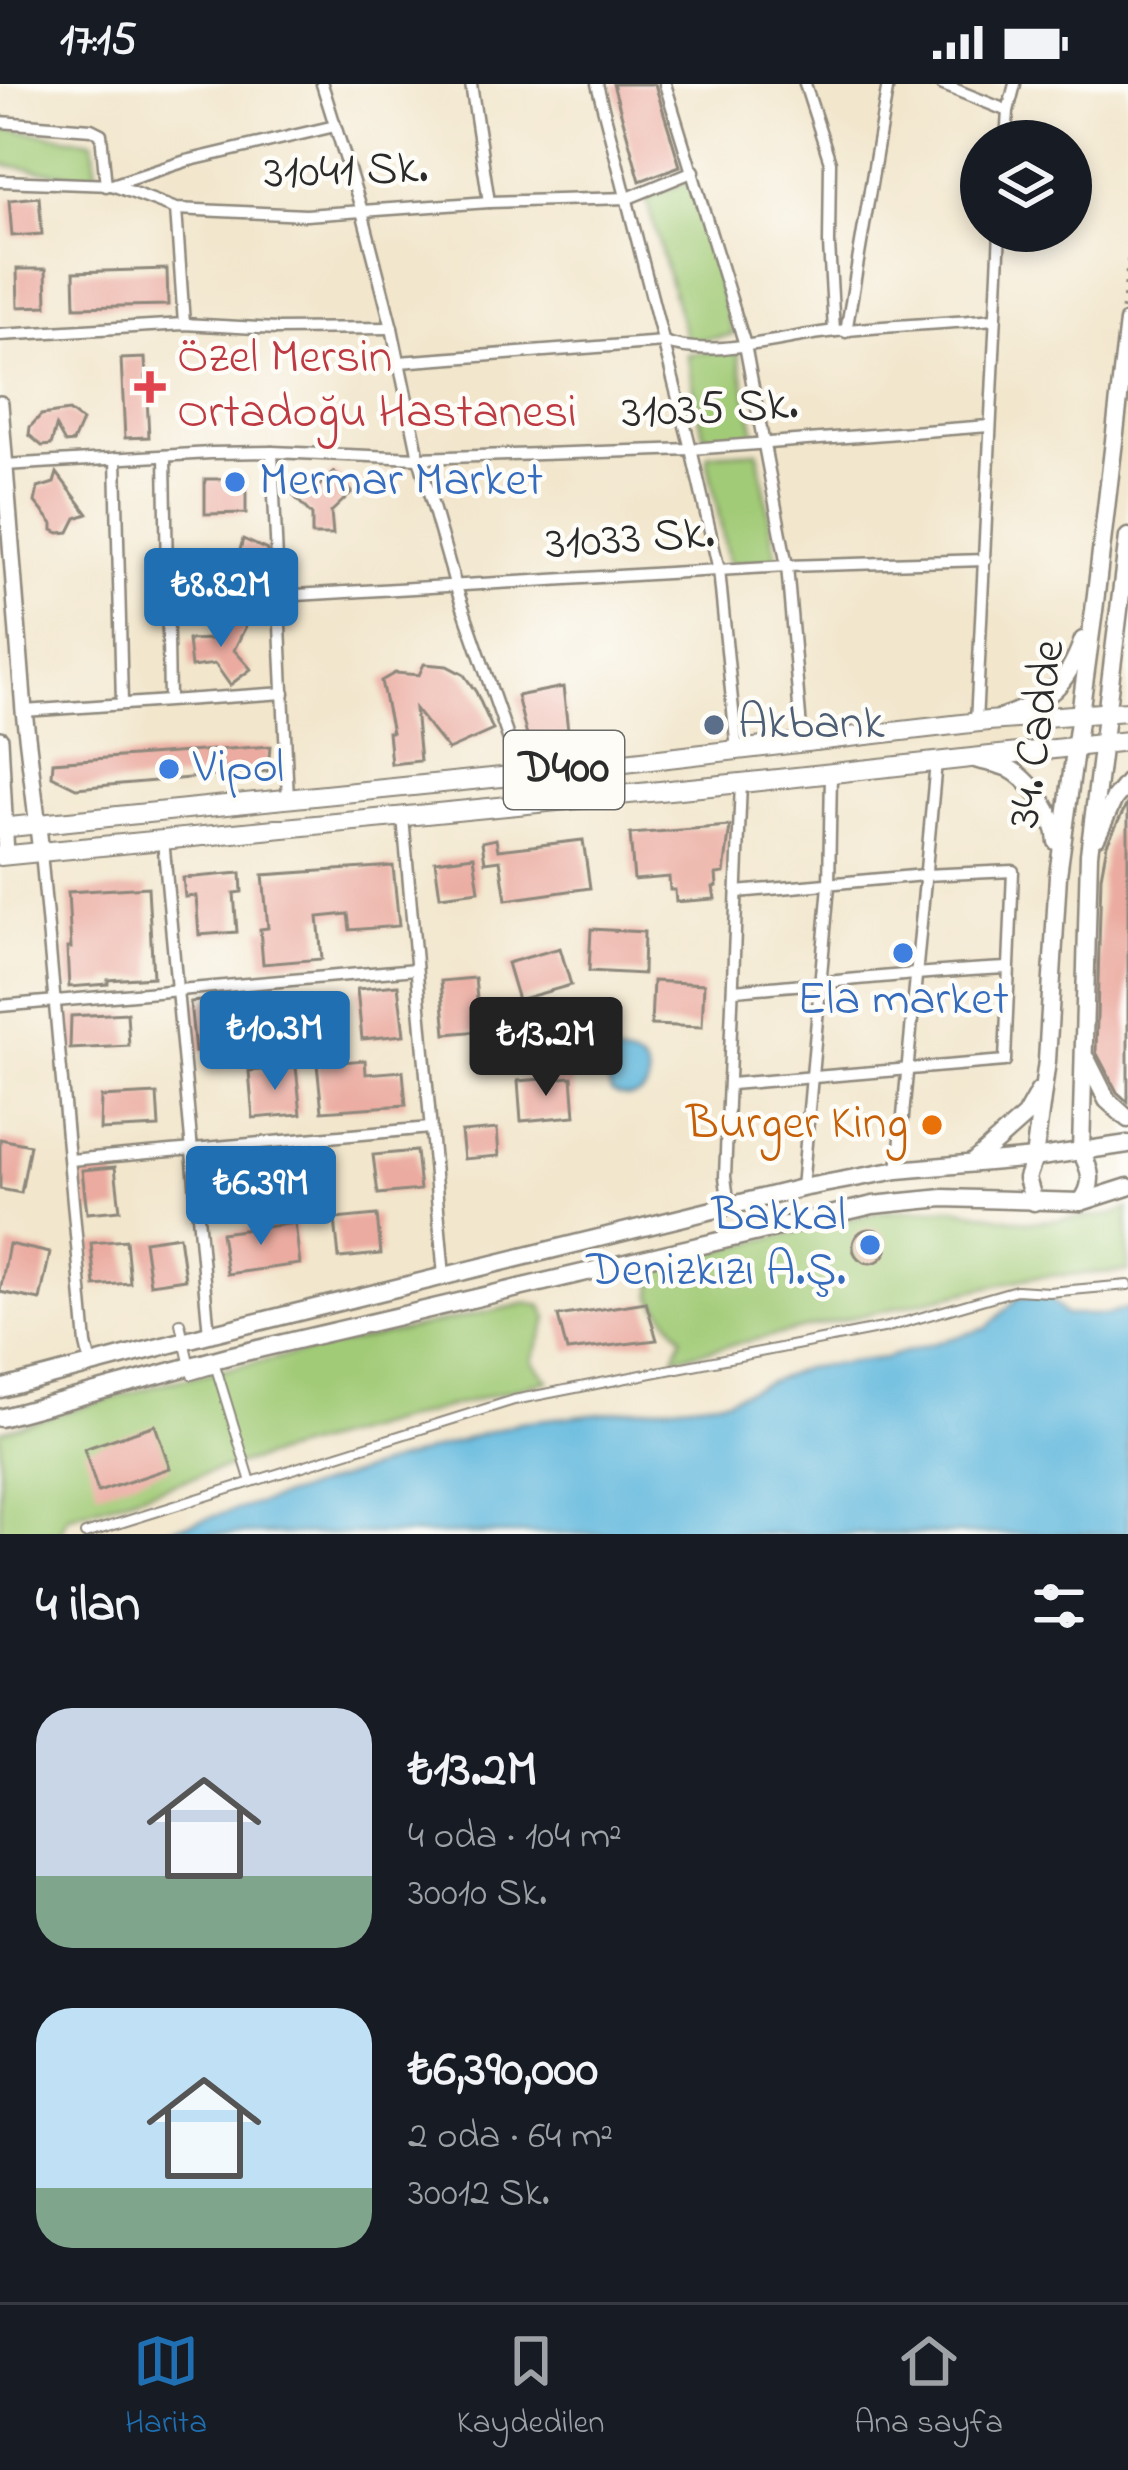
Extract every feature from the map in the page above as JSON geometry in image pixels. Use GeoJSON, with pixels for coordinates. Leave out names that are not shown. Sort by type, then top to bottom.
{"type":"FeatureCollection","features":[{"type":"Feature","properties":{"kind":"highway","name":"D400"},"geometry":{"type":"LineString","coordinates":[[2,827],[982,722],[1128,711]]}},
{"type":"Feature","properties":{"kind":"highway","name":"D400"},"geometry":{"type":"LineString","coordinates":[[3,856],[1128,741]]}},
{"type":"Feature","properties":{"kind":"main road","name":"34. Cadde"},"geometry":{"type":"LineString","coordinates":[[1034,1158],[1047,1061],[1058,875],[1128,322]]}},
{"type":"Feature","properties":{"kind":"main road"},"geometry":{"type":"LineString","coordinates":[[0,404],[24,710],[41,852]]}},
{"type":"Feature","properties":{"kind":"main road","name":"34. Cadde"},"geometry":{"type":"LineString","coordinates":[[1081,1152],[1089,854],[1128,537]]}},
{"type":"Feature","properties":{"kind":"main road"},"geometry":{"type":"LineString","coordinates":[[982,722],[1048,695],[1070,674],[1094,611]]}},
{"type":"Feature","properties":{"kind":"main road"},"geometry":{"type":"LineString","coordinates":[[1118,616],[1128,641]]}},
{"type":"Feature","properties":{"kind":"main road"},"geometry":{"type":"LineString","coordinates":[[0,739],[3,856]]}},
{"type":"Feature","properties":{"kind":"main road"},"geometry":{"type":"LineString","coordinates":[[971,758],[1010,769],[1037,794],[1057,826],[1058,875]]}},
{"type":"Feature","properties":{"kind":"main road"},"geometry":{"type":"LineString","coordinates":[[1089,854],[1114,799],[1128,782]]}},
{"type":"Feature","properties":{"kind":"main road"},"geometry":{"type":"LineString","coordinates":[[1084,1053],[1107,1100],[1128,1119]]}},
{"type":"Feature","properties":{"kind":"main road"},"geometry":{"type":"LineString","coordinates":[[971,1164],[1025,1117],[1039,1092],[1047,1061]]}},
{"type":"Feature","properties":{"kind":"main road"},"geometry":{"type":"LineString","coordinates":[[0,1389],[92,1365],[183,1332],[209,1334],[802,1188],[898,1170],[1128,1144]]}},
{"type":"Feature","properties":{"kind":"main road"},"geometry":{"type":"LineString","coordinates":[[1081,1152],[1091,1173],[1088,1193],[1081,1202]]}},
{"type":"Feature","properties":{"kind":"main road"},"geometry":{"type":"LineString","coordinates":[[1034,1158],[1027,1178],[1034,1202]]}},
{"type":"Feature","properties":{"kind":"main road"},"geometry":{"type":"LineString","coordinates":[[0,1418],[190,1366],[873,1205],[944,1198],[1081,1202],[1128,1187]]}},
{"type":"Feature","properties":{"kind":"street"},"geometry":{"type":"LineString","coordinates":[[322,84],[362,211],[419,458],[456,587],[521,775]]}},
{"type":"Feature","properties":{"kind":"street"},"geometry":{"type":"LineString","coordinates":[[471,84],[489,202]]}},
{"type":"Feature","properties":{"kind":"street"},"geometry":{"type":"LineString","coordinates":[[597,84],[692,449],[718,570],[737,751]]}},
{"type":"Feature","properties":{"kind":"street"},"geometry":{"type":"LineString","coordinates":[[665,84],[745,344],[787,566],[802,742]]}},
{"type":"Feature","properties":{"kind":"street"},"geometry":{"type":"LineString","coordinates":[[805,84],[830,162],[829,244],[840,332]]}},
{"type":"Feature","properties":{"kind":"street"},"geometry":{"type":"LineString","coordinates":[[840,332],[888,84]]}},
{"type":"Feature","properties":{"kind":"street"},"geometry":{"type":"LineString","coordinates":[[941,84],[1008,111]]}},
{"type":"Feature","properties":{"kind":"street"},"geometry":{"type":"LineString","coordinates":[[1007,120],[1015,84]]}},
{"type":"Feature","properties":{"kind":"street"},"geometry":{"type":"LineString","coordinates":[[0,122],[91,129],[101,134],[109,185],[186,161],[335,126]]}},
{"type":"Feature","properties":{"kind":"street","name":"31041 Sk."},"geometry":{"type":"LineString","coordinates":[[0,181],[109,185],[176,208],[306,215],[628,198],[694,171]]}},
{"type":"Feature","properties":{"kind":"street"},"geometry":{"type":"LineString","coordinates":[[176,208],[184,324]]}},
{"type":"Feature","properties":{"kind":"street"},"geometry":{"type":"LineString","coordinates":[[982,722],[999,252]]}},
{"type":"Feature","properties":{"kind":"street"},"geometry":{"type":"LineString","coordinates":[[398,362],[664,342],[683,349],[994,320]]}},
{"type":"Feature","properties":{"kind":"street"},"geometry":{"type":"LineString","coordinates":[[0,334],[184,324],[392,328]]}},
{"type":"Feature","properties":{"kind":"street","name":"31035 Sk."},"geometry":{"type":"LineString","coordinates":[[4,465],[272,452],[419,458],[692,449],[989,426]]}},
{"type":"Feature","properties":{"kind":"street"},"geometry":{"type":"LineString","coordinates":[[272,452],[288,799]]}},
{"type":"Feature","properties":{"kind":"street"},"geometry":{"type":"LineString","coordinates":[[165,456],[169,700]]}},
{"type":"Feature","properties":{"kind":"street"},"geometry":{"type":"LineString","coordinates":[[116,458],[122,704]]}},
{"type":"Feature","properties":{"kind":"street","name":"31033 Sk."},"geometry":{"type":"LineString","coordinates":[[279,596],[787,566],[985,560]]}},
{"type":"Feature","properties":{"kind":"street"},"geometry":{"type":"LineString","coordinates":[[24,710],[284,693]]}},
{"type":"Feature","properties":{"kind":"street"},"geometry":{"type":"LineString","coordinates":[[898,1170],[936,762]]}},
{"type":"Feature","properties":{"kind":"street"},"geometry":{"type":"LineString","coordinates":[[802,1188],[829,885],[831,774]]}},
{"type":"Feature","properties":{"kind":"street"},"geometry":{"type":"LineString","coordinates":[[729,1206],[724,1178],[741,783]]}},
{"type":"Feature","properties":{"kind":"street"},"geometry":{"type":"LineString","coordinates":[[403,817],[444,1276]]}},
{"type":"Feature","properties":{"kind":"street"},"geometry":{"type":"LineString","coordinates":[[163,839],[209,1334]]}},
{"type":"Feature","properties":{"kind":"street"},"geometry":{"type":"LineString","coordinates":[[41,852],[86,1344],[92,1365]]}},
{"type":"Feature","properties":{"kind":"street"},"geometry":{"type":"LineString","coordinates":[[730,1084],[1005,1061],[1013,871],[737,892]]}},
{"type":"Feature","properties":{"kind":"street"},"geometry":{"type":"LineString","coordinates":[[734,990],[1007,968]]}},
{"type":"Feature","properties":{"kind":"street"},"geometry":{"type":"LineString","coordinates":[[0,1006],[416,969]]}},
{"type":"Feature","properties":{"kind":"street"},"geometry":{"type":"LineString","coordinates":[[70,1160],[430,1128]]}},
{"type":"Feature","properties":{"kind":"street"},"geometry":{"type":"LineString","coordinates":[[86,1534],[514,1400],[888,1327],[1016,1290],[1128,1285]]}},
{"type":"Feature","properties":{"kind":"street"},"geometry":{"type":"LineString","coordinates":[[183,1332],[192,1375],[215,1368],[251,1482]]}},
{"type":"Feature","properties":{"kind":"green space"},"geometry":{"type":"Polygon","coordinates":[[[8,129],[93,141],[96,175],[91,178],[0,162],[0,132],[8,129]]]}},
{"type":"Feature","properties":{"kind":"green space"},"geometry":{"type":"Polygon","coordinates":[[[690,181],[733,335],[687,342],[646,198],[690,181]]]}},
{"type":"Feature","properties":{"kind":"green space"},"geometry":{"type":"Polygon","coordinates":[[[737,349],[756,438],[711,440],[703,433],[687,354],[737,349]]]}},
{"type":"Feature","properties":{"kind":"green space"},"geometry":{"type":"Polygon","coordinates":[[[758,451],[777,561],[734,564],[728,561],[707,458],[709,454],[758,451]]]}},
{"type":"Feature","properties":{"kind":"green space"},"geometry":{"type":"Polygon","coordinates":[[[954,1208],[1029,1222],[1113,1215],[1128,1208],[1128,1271],[1032,1277],[674,1358],[682,1337],[652,1297],[654,1266],[880,1212],[954,1208]]]}},
{"type":"Feature","properties":{"kind":"green space"},"geometry":{"type":"Polygon","coordinates":[[[528,1303],[542,1306],[548,1319],[532,1361],[548,1380],[221,1469],[67,1517],[60,1534],[0,1534],[0,1431],[168,1382],[528,1303]]]}},
{"type":"Feature","properties":{"kind":"water"},"geometry":{"type":"Polygon","coordinates":[[[584,1019],[601,1026],[603,1040],[614,1054],[642,1063],[648,1077],[645,1090],[626,1097],[611,1092],[601,1059],[575,1044],[572,1036],[584,1019]]]}},
{"type":"Feature","properties":{"kind":"water"},"geometry":{"type":"Polygon","coordinates":[[[1020,1296],[1049,1297],[1065,1315],[1107,1315],[1128,1308],[1128,1534],[153,1534],[520,1422],[727,1399],[804,1368],[884,1358],[987,1328],[1020,1296]]]}},
{"type":"Feature","properties":{"kind":"building"},"geometry":{"type":"Polygon","coordinates":[[[613,84],[655,84],[680,166],[640,181],[613,84]]]}},
{"type":"Feature","properties":{"kind":"building"},"geometry":{"type":"Polygon","coordinates":[[[39,197],[42,234],[12,236],[9,200],[39,197]]]}},
{"type":"Feature","properties":{"kind":"building"},"geometry":{"type":"Polygon","coordinates":[[[17,269],[46,269],[47,306],[18,307],[17,269]]]}},
{"type":"Feature","properties":{"kind":"building"},"geometry":{"type":"Polygon","coordinates":[[[167,269],[168,305],[75,307],[74,272],[167,269]]]}},
{"type":"Feature","properties":{"kind":"building"},"geometry":{"type":"Polygon","coordinates":[[[145,358],[149,437],[125,438],[121,359],[145,358]]]}},
{"type":"Feature","properties":{"kind":"building"},"geometry":{"type":"Polygon","coordinates":[[[69,411],[82,421],[73,442],[65,443],[56,427],[51,445],[42,446],[29,435],[41,415],[69,411]]]}},
{"type":"Feature","properties":{"kind":"building"},"geometry":{"type":"Polygon","coordinates":[[[334,472],[352,492],[331,512],[333,535],[312,535],[312,515],[288,490],[306,475],[318,487],[334,472]]]}},
{"type":"Feature","properties":{"kind":"building"},"geometry":{"type":"Polygon","coordinates":[[[57,473],[88,514],[76,518],[69,532],[53,530],[35,502],[38,488],[54,483],[57,473]]]}},
{"type":"Feature","properties":{"kind":"building"},"geometry":{"type":"Polygon","coordinates":[[[205,479],[246,479],[246,513],[205,514],[205,479]]]}},
{"type":"Feature","properties":{"kind":"building"},"geometry":{"type":"Polygon","coordinates":[[[243,539],[267,550],[257,575],[269,588],[269,598],[253,611],[238,589],[214,592],[211,565],[236,565],[243,539]]]}},
{"type":"Feature","properties":{"kind":"building"},"geometry":{"type":"Polygon","coordinates":[[[220,614],[246,626],[234,650],[251,669],[230,685],[215,664],[191,667],[188,640],[213,639],[220,614]]]}},
{"type":"Feature","properties":{"kind":"building"},"geometry":{"type":"Polygon","coordinates":[[[424,664],[447,666],[464,675],[493,730],[448,750],[415,709],[420,761],[391,764],[388,732],[392,732],[381,681],[395,673],[419,675],[424,664]]]}},
{"type":"Feature","properties":{"kind":"building"},"geometry":{"type":"Polygon","coordinates":[[[563,687],[569,739],[529,744],[517,696],[563,687]]]}},
{"type":"Feature","properties":{"kind":"building"},"geometry":{"type":"Polygon","coordinates":[[[270,746],[268,771],[76,788],[52,776],[53,762],[270,746]]]}},
{"type":"Feature","properties":{"kind":"building"},"geometry":{"type":"Polygon","coordinates":[[[1128,802],[1128,1102],[1117,1092],[1096,1052],[1101,876],[1107,844],[1128,802]]]}},
{"type":"Feature","properties":{"kind":"building"},"geometry":{"type":"Polygon","coordinates":[[[730,826],[724,873],[716,874],[717,886],[713,887],[715,899],[676,902],[669,877],[634,880],[630,834],[730,826]]]}},
{"type":"Feature","properties":{"kind":"building"},"geometry":{"type":"Polygon","coordinates":[[[496,839],[498,850],[583,840],[590,888],[506,900],[500,860],[485,862],[482,842],[496,839]]]}},
{"type":"Feature","properties":{"kind":"building"},"geometry":{"type":"Polygon","coordinates":[[[474,856],[479,891],[440,896],[435,861],[474,856]]]}},
{"type":"Feature","properties":{"kind":"building"},"geometry":{"type":"Polygon","coordinates":[[[393,866],[399,926],[350,930],[348,914],[318,917],[322,959],[263,964],[260,929],[268,928],[263,875],[393,866]]]}},
{"type":"Feature","properties":{"kind":"building"},"geometry":{"type":"Polygon","coordinates":[[[241,873],[242,892],[234,893],[237,932],[199,935],[196,896],[185,897],[183,878],[241,873]]]}},
{"type":"Feature","properties":{"kind":"building"},"geometry":{"type":"Polygon","coordinates":[[[148,887],[153,977],[69,987],[68,892],[148,887]]]}},
{"type":"Feature","properties":{"kind":"building"},"geometry":{"type":"Polygon","coordinates":[[[591,929],[644,932],[643,974],[589,971],[591,929]]]}},
{"type":"Feature","properties":{"kind":"building"},"geometry":{"type":"Polygon","coordinates":[[[560,948],[571,985],[518,1000],[507,963],[560,948]]]}},
{"type":"Feature","properties":{"kind":"building"},"geometry":{"type":"Polygon","coordinates":[[[475,978],[480,1031],[446,1034],[441,981],[475,978]]]}},
{"type":"Feature","properties":{"kind":"building"},"geometry":{"type":"Polygon","coordinates":[[[653,981],[704,984],[702,1027],[651,1025],[653,981]]]}},
{"type":"Feature","properties":{"kind":"building"},"geometry":{"type":"Polygon","coordinates":[[[398,985],[404,1035],[362,1039],[357,989],[398,985]]]}},
{"type":"Feature","properties":{"kind":"building"},"geometry":{"type":"Polygon","coordinates":[[[231,998],[236,1048],[195,1052],[190,1002],[231,998]]]}},
{"type":"Feature","properties":{"kind":"building"},"geometry":{"type":"Polygon","coordinates":[[[127,1013],[129,1046],[70,1049],[71,1016],[127,1013]]]}},
{"type":"Feature","properties":{"kind":"building"},"geometry":{"type":"Polygon","coordinates":[[[365,1060],[366,1074],[403,1071],[406,1105],[322,1111],[317,1064],[365,1060]]]}},
{"type":"Feature","properties":{"kind":"building"},"geometry":{"type":"Polygon","coordinates":[[[296,1067],[301,1114],[253,1118],[249,1071],[296,1067]]]}},
{"type":"Feature","properties":{"kind":"building"},"geometry":{"type":"Polygon","coordinates":[[[572,1077],[575,1116],[521,1121],[518,1081],[572,1077]]]}},
{"type":"Feature","properties":{"kind":"building"},"geometry":{"type":"Polygon","coordinates":[[[157,1094],[159,1127],[100,1130],[101,1097],[157,1094]]]}},
{"type":"Feature","properties":{"kind":"building"},"geometry":{"type":"Polygon","coordinates":[[[497,1129],[499,1156],[464,1159],[461,1132],[497,1129]]]}},
{"type":"Feature","properties":{"kind":"building"},"geometry":{"type":"Polygon","coordinates":[[[0,1139],[30,1145],[21,1193],[0,1189],[0,1139]]]}},
{"type":"Feature","properties":{"kind":"building"},"geometry":{"type":"Polygon","coordinates":[[[416,1151],[420,1190],[378,1194],[373,1155],[416,1151]]]}},
{"type":"Feature","properties":{"kind":"building"},"geometry":{"type":"Polygon","coordinates":[[[115,1167],[120,1210],[87,1213],[82,1170],[115,1167]]]}},
{"type":"Feature","properties":{"kind":"building"},"geometry":{"type":"Polygon","coordinates":[[[377,1215],[381,1254],[339,1258],[335,1219],[377,1215]]]}},
{"type":"Feature","properties":{"kind":"building"},"geometry":{"type":"Polygon","coordinates":[[[295,1223],[300,1264],[227,1274],[221,1233],[295,1223]]]}},
{"type":"Feature","properties":{"kind":"building","name":"Bakkal Denizkızı A.Ş."},"geometry":{"type":"Polygon","coordinates":[[[870,1229],[882,1234],[887,1246],[882,1258],[870,1263],[858,1258],[853,1246],[858,1234],[870,1229]]]}},
{"type":"Feature","properties":{"kind":"building"},"geometry":{"type":"Polygon","coordinates":[[[179,1236],[185,1279],[150,1284],[144,1241],[179,1236]]]}},
{"type":"Feature","properties":{"kind":"building"},"geometry":{"type":"Polygon","coordinates":[[[126,1240],[130,1283],[95,1286],[91,1243],[126,1240]]]}},
{"type":"Feature","properties":{"kind":"building"},"geometry":{"type":"Polygon","coordinates":[[[9,1244],[50,1253],[40,1300],[0,1292],[9,1244]]]}},
{"type":"Feature","properties":{"kind":"building"},"geometry":{"type":"Polygon","coordinates":[[[646,1302],[657,1340],[567,1351],[558,1316],[646,1302]]]}},
{"type":"Feature","properties":{"kind":"building"},"geometry":{"type":"Polygon","coordinates":[[[155,1425],[170,1468],[98,1492],[84,1449],[155,1425]]]}},
{"type":"Feature","properties":{"kind":"place","name":"Özel Mersin Ortadoğu Hastanesi"},"geometry":{"type":"Point","coordinates":[150,387]}},
{"type":"Feature","properties":{"kind":"place","name":"Mermar Market"},"geometry":{"type":"Point","coordinates":[235,482]}},
{"type":"Feature","properties":{"kind":"place","name":"Akbank"},"geometry":{"type":"Point","coordinates":[714,725]}},
{"type":"Feature","properties":{"kind":"place","name":"Vipol"},"geometry":{"type":"Point","coordinates":[169,769]}},
{"type":"Feature","properties":{"kind":"place","name":"Ela market"},"geometry":{"type":"Point","coordinates":[903,953]}},
{"type":"Feature","properties":{"kind":"place","name":"Burger King"},"geometry":{"type":"Point","coordinates":[932,1125]}},
{"type":"Feature","properties":{"kind":"place","name":"Bakkal Denizkızı A.Ş."},"geometry":{"type":"Point","coordinates":[870,1245]}}]}
